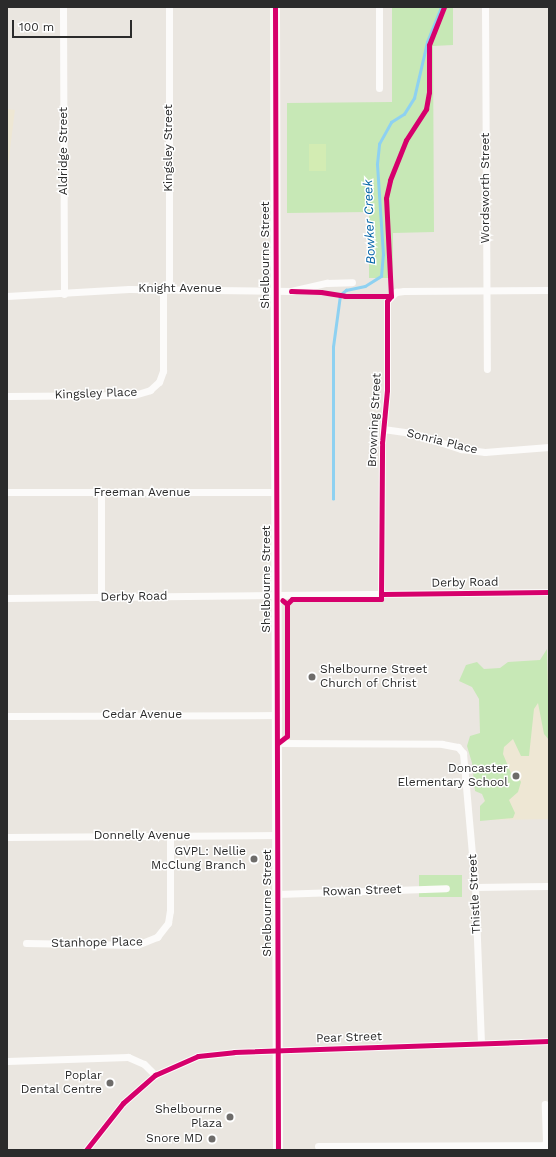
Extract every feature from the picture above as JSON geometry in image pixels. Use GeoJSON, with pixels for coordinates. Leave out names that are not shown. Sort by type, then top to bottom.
{"type":"FeatureCollection","features":[{"type":"Feature","properties":{"kind":"main road","name":"Shelbourne Street"},"geometry":{"type":"LineString","coordinates":[[275,7],[279,1050],[278,1150]]}},
{"type":"Feature","properties":{"kind":"street","name":"Aldridge Street"},"geometry":{"type":"LineString","coordinates":[[63,7],[64,294]]}},
{"type":"Feature","properties":{"kind":"street","name":"Kingsley Street"},"geometry":{"type":"LineString","coordinates":[[166,288],[169,7]]}},
{"type":"Feature","properties":{"kind":"street"},"geometry":{"type":"LineString","coordinates":[[379,88],[380,7]]}},
{"type":"Feature","properties":{"kind":"street","name":"Wordsworth Street"},"geometry":{"type":"LineString","coordinates":[[484,7],[486,369]]}},
{"type":"Feature","properties":{"kind":"street","name":"Knight Avenue"},"geometry":{"type":"LineString","coordinates":[[7,296],[166,288],[291,291],[327,283],[352,282]]}},
{"type":"Feature","properties":{"kind":"street","name":"Kingsley Place"},"geometry":{"type":"LineString","coordinates":[[7,396],[134,395],[150,390],[162,376],[164,365],[166,288]]}},
{"type":"Feature","properties":{"kind":"street"},"geometry":{"type":"LineString","coordinates":[[486,290],[549,290]]}},
{"type":"Feature","properties":{"kind":"street","name":"Browning Street"},"geometry":{"type":"LineString","coordinates":[[381,594],[383,429],[387,390],[387,301],[391,296],[404,291],[486,290]]}},
{"type":"Feature","properties":{"kind":"street","name":"Sonria Place"},"geometry":{"type":"LineString","coordinates":[[383,429],[412,433],[461,448],[485,452],[549,447]]}},
{"type":"Feature","properties":{"kind":"street","name":"Freeman Avenue"},"geometry":{"type":"LineString","coordinates":[[7,492],[102,494],[277,492]]}},
{"type":"Feature","properties":{"kind":"street"},"geometry":{"type":"LineString","coordinates":[[101,598],[102,494]]}},
{"type":"Feature","properties":{"kind":"street","name":"Derby Road"},"geometry":{"type":"LineString","coordinates":[[7,598],[549,592]]}},
{"type":"Feature","properties":{"kind":"street","name":"Cedar Avenue"},"geometry":{"type":"LineString","coordinates":[[7,716],[278,715]]}},
{"type":"Feature","properties":{"kind":"street","name":"Thistle Street"},"geometry":{"type":"LineString","coordinates":[[278,743],[442,744],[458,747],[465,760],[475,886],[481,1043]]}},
{"type":"Feature","properties":{"kind":"street","name":"Donnelly Avenue"},"geometry":{"type":"LineString","coordinates":[[7,837],[278,835]]}},
{"type":"Feature","properties":{"kind":"street","name":"Stanhope Place"},"geometry":{"type":"LineString","coordinates":[[26,943],[137,944],[157,937],[168,923],[170,911],[170,836]]}},
{"type":"Feature","properties":{"kind":"street"},"geometry":{"type":"LineString","coordinates":[[475,886],[549,886]]}},
{"type":"Feature","properties":{"kind":"street","name":"Rowan Street"},"geometry":{"type":"LineString","coordinates":[[278,894],[446,888]]}},
{"type":"Feature","properties":{"kind":"street","name":"Pear Street"},"geometry":{"type":"LineString","coordinates":[[86,1150],[123,1103],[155,1075],[198,1056],[279,1050],[549,1041]]}},
{"type":"Feature","properties":{"kind":"street"},"geometry":{"type":"LineString","coordinates":[[7,1061],[128,1057],[144,1064],[155,1075]]}},
{"type":"Feature","properties":{"kind":"street"},"geometry":{"type":"LineString","coordinates":[[318,1146],[545,1147],[545,1104]]}},
{"type":"Feature","properties":{"kind":"shaded area"},"geometry":{"type":"Polygon","coordinates":[[[7,109],[15,110],[7,175],[7,109]]]}},
{"type":"Feature","properties":{"kind":"shaded area","name":"Doncaster Elementary School"},"geometry":{"type":"Polygon","coordinates":[[[549,669],[549,819],[485,820],[481,733],[549,669]]]}},
{"type":"Feature","properties":{"kind":"green space"},"geometry":{"type":"Polygon","coordinates":[[[392,7],[453,7],[453,45],[433,46],[434,232],[393,233],[393,278],[369,278],[369,212],[287,213],[287,103],[392,102],[392,7]]]}},
{"type":"Feature","properties":{"kind":"green space"},"geometry":{"type":"Polygon","coordinates":[[[309,144],[326,144],[326,171],[309,171],[309,144]]]}},
{"type":"Feature","properties":{"kind":"green space","name":"Doncaster Elementary School"},"geometry":{"type":"Polygon","coordinates":[[[547,649],[549,740],[544,734],[538,703],[534,709],[529,756],[521,756],[513,739],[504,747],[503,754],[511,773],[517,775],[521,782],[518,792],[509,800],[515,813],[513,818],[480,821],[480,806],[485,801],[482,794],[475,791],[472,763],[467,746],[470,736],[480,733],[479,699],[472,687],[459,681],[466,665],[477,662],[484,669],[500,668],[508,662],[540,660],[547,649]]]}},
{"type":"Feature","properties":{"kind":"green space"},"geometry":{"type":"Polygon","coordinates":[[[419,875],[462,875],[462,897],[419,897],[419,875]]]}},
{"type":"Feature","properties":{"kind":"waterway","name":"Bowker Creek"},"geometry":{"type":"LineString","coordinates":[[333,499],[333,347],[340,295],[346,290],[365,286],[381,276],[383,255],[377,164],[379,144],[391,122],[404,114],[414,98],[427,42],[441,7]]}},
{"type":"Feature","properties":{"kind":"cycle path"},"geometry":{"type":"LineString","coordinates":[[275,7],[278,1150]]}},
{"type":"Feature","properties":{"kind":"cycle path"},"geometry":{"type":"LineString","coordinates":[[391,296],[386,198],[390,180],[406,140],[426,109],[429,92],[429,45],[444,7]]}},
{"type":"Feature","properties":{"kind":"cycle path"},"geometry":{"type":"LineString","coordinates":[[291,291],[321,292],[345,296],[391,296]]}},
{"type":"Feature","properties":{"kind":"cycle path"},"geometry":{"type":"LineString","coordinates":[[287,604],[292,599],[381,599],[382,443],[387,390],[387,301],[391,296]]}},
{"type":"Feature","properties":{"kind":"cycle path"},"geometry":{"type":"LineString","coordinates":[[381,594],[549,592]]}},
{"type":"Feature","properties":{"kind":"cycle path"},"geometry":{"type":"LineString","coordinates":[[278,743],[287,736],[287,604],[282,600]]}},
{"type":"Feature","properties":{"kind":"cycle path"},"geometry":{"type":"LineString","coordinates":[[86,1150],[123,1103],[155,1075],[198,1056],[234,1052],[549,1041]]}},
{"type":"Feature","properties":{"kind":"place","name":"Shelbourne Street Church of Christ"},"geometry":{"type":"Point","coordinates":[312,677]}},
{"type":"Feature","properties":{"kind":"place","name":"Doncaster Elementary School"},"geometry":{"type":"Point","coordinates":[516,776]}},
{"type":"Feature","properties":{"kind":"place","name":"GVPL: Nellie McClung Branch"},"geometry":{"type":"Point","coordinates":[254,859]}},
{"type":"Feature","properties":{"kind":"place","name":"Poplar Dental Centre"},"geometry":{"type":"Point","coordinates":[110,1083]}},
{"type":"Feature","properties":{"kind":"place","name":"Shelbourne Plaza"},"geometry":{"type":"Point","coordinates":[230,1117]}},
{"type":"Feature","properties":{"kind":"place","name":"Snore MD"},"geometry":{"type":"Point","coordinates":[212,1139]}}]}
